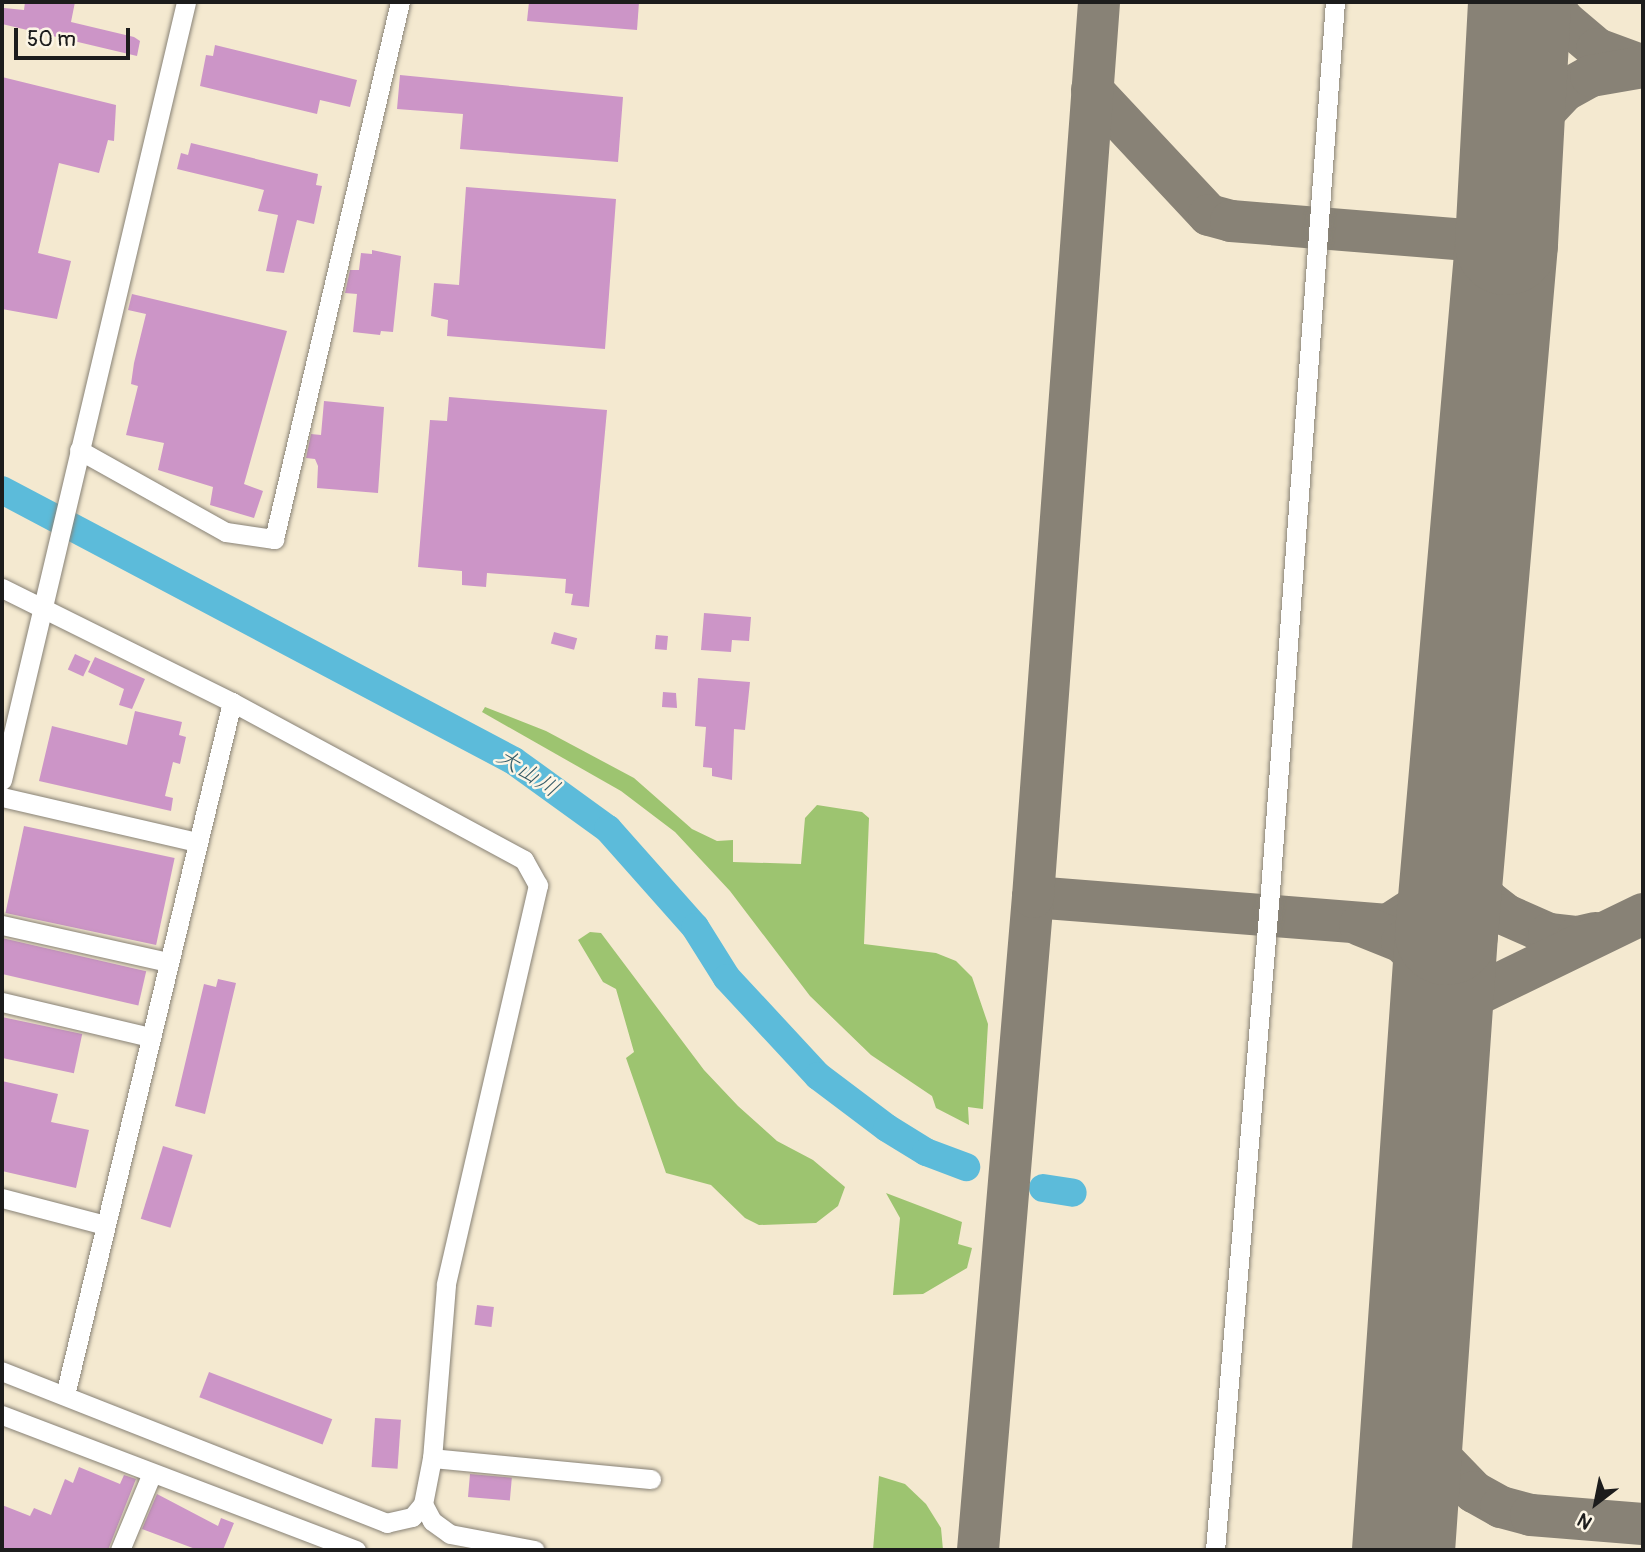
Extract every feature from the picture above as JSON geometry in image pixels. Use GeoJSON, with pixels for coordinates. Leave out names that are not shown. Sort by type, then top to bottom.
{"type":"FeatureCollection","features":[{"type":"Feature","properties":{"kind":"street"},"geometry":{"type":"LineString","coordinates":[[2,780],[6,740],[75,472],[186,2]]}},
{"type":"Feature","properties":{"kind":"street"},"geometry":{"type":"LineString","coordinates":[[79,450],[226,532],[274,540],[400,2]]}},
{"type":"Feature","properties":{"kind":"street"},"geometry":{"type":"LineString","coordinates":[[1216,1550],[1270,891],[1335,2]]}},
{"type":"Feature","properties":{"kind":"street"},"geometry":{"type":"LineString","coordinates":[[2,588],[44,597],[524,860],[536,876],[537,898],[446,1285],[432,1458],[423,1504],[412,1517],[387,1522],[2,1371]]}},
{"type":"Feature","properties":{"kind":"street"},"geometry":{"type":"LineString","coordinates":[[65,1395],[232,702]]}},
{"type":"Feature","properties":{"kind":"street"},"geometry":{"type":"LineString","coordinates":[[2,797],[198,842]]}},
{"type":"Feature","properties":{"kind":"street"},"geometry":{"type":"LineString","coordinates":[[2,925],[168,962]]}},
{"type":"Feature","properties":{"kind":"street"},"geometry":{"type":"LineString","coordinates":[[2,1002],[150,1037]]}},
{"type":"Feature","properties":{"kind":"street"},"geometry":{"type":"LineString","coordinates":[[2,1198],[105,1225]]}},
{"type":"Feature","properties":{"kind":"street"},"geometry":{"type":"LineString","coordinates":[[2,1415],[355,1550]]}},
{"type":"Feature","properties":{"kind":"street"},"geometry":{"type":"LineString","coordinates":[[432,1458],[651,1479]]}},
{"type":"Feature","properties":{"kind":"street"},"geometry":{"type":"LineString","coordinates":[[120,1550],[152,1473]]}},
{"type":"Feature","properties":{"kind":"street"},"geometry":{"type":"LineString","coordinates":[[423,1504],[432,1521],[450,1534],[535,1550]]}},
{"type":"Feature","properties":{"kind":"green space"},"geometry":{"type":"Polygon","coordinates":[[[485,707],[546,731],[634,778],[692,829],[717,841],[733,840],[733,862],[801,864],[805,818],[817,805],[862,812],[869,818],[864,944],[936,953],[956,961],[972,977],[988,1024],[983,1109],[968,1107],[969,1125],[936,1108],[932,1096],[871,1055],[810,996],[730,891],[675,832],[621,791],[482,712],[485,707]]]}},
{"type":"Feature","properties":{"kind":"green space"},"geometry":{"type":"Polygon","coordinates":[[[590,932],[601,933],[704,1070],[738,1106],[777,1141],[813,1160],[845,1187],[838,1206],[816,1223],[759,1225],[745,1218],[711,1185],[666,1173],[626,1058],[634,1052],[616,989],[603,982],[578,940],[590,932]]]}},
{"type":"Feature","properties":{"kind":"green space"},"geometry":{"type":"Polygon","coordinates":[[[886,1193],[962,1222],[958,1244],[972,1248],[967,1268],[923,1294],[893,1295],[900,1218],[886,1193]]]}},
{"type":"Feature","properties":{"kind":"green space"},"geometry":{"type":"Polygon","coordinates":[[[879,1476],[905,1484],[926,1504],[941,1528],[943,1550],[873,1550],[879,1476]]]}},
{"type":"Feature","properties":{"kind":"building"},"geometry":{"type":"Polygon","coordinates":[[[25,2],[75,2],[71,22],[134,37],[140,41],[137,56],[2,24],[4,8],[24,10],[25,2]]]}},
{"type":"Feature","properties":{"kind":"building"},"geometry":{"type":"Polygon","coordinates":[[[529,2],[639,2],[637,30],[527,21],[529,2]]]}},
{"type":"Feature","properties":{"kind":"building"},"geometry":{"type":"Polygon","coordinates":[[[215,45],[357,80],[350,107],[320,100],[317,114],[200,86],[206,55],[213,56],[215,45]]]}},
{"type":"Feature","properties":{"kind":"building"},"geometry":{"type":"Polygon","coordinates":[[[400,75],[623,97],[618,162],[460,149],[463,114],[397,109],[400,75]]]}},
{"type":"Feature","properties":{"kind":"building"},"geometry":{"type":"Polygon","coordinates":[[[2,77],[116,105],[114,141],[108,140],[99,173],[59,163],[38,253],[71,261],[57,319],[2,309],[2,77]]]}},
{"type":"Feature","properties":{"kind":"building"},"geometry":{"type":"Polygon","coordinates":[[[191,143],[318,174],[316,185],[322,186],[314,224],[297,220],[284,273],[266,271],[278,215],[258,211],[264,190],[177,169],[181,153],[188,155],[191,143]]]}},
{"type":"Feature","properties":{"kind":"building"},"geometry":{"type":"Polygon","coordinates":[[[466,187],[616,199],[605,349],[447,336],[448,320],[431,316],[434,283],[459,285],[466,187]]]}},
{"type":"Feature","properties":{"kind":"building"},"geometry":{"type":"Polygon","coordinates":[[[372,250],[401,256],[393,332],[381,331],[380,335],[353,332],[357,294],[345,293],[350,270],[359,270],[361,253],[372,254],[372,250]]]}},
{"type":"Feature","properties":{"kind":"building"},"geometry":{"type":"Polygon","coordinates":[[[132,294],[287,331],[244,484],[263,491],[254,518],[210,505],[213,487],[158,470],[164,443],[126,435],[138,386],[131,384],[134,363],[146,314],[128,310],[132,294]]]}},
{"type":"Feature","properties":{"kind":"building"},"geometry":{"type":"Polygon","coordinates":[[[449,397],[607,410],[589,607],[571,605],[573,594],[565,593],[566,579],[487,573],[486,587],[462,585],[462,571],[418,567],[430,420],[447,421],[449,397]]]}},
{"type":"Feature","properties":{"kind":"building"},"geometry":{"type":"Polygon","coordinates":[[[324,401],[384,407],[378,493],[317,488],[318,466],[315,459],[306,458],[311,434],[321,435],[324,401]]]}},
{"type":"Feature","properties":{"kind":"building"},"geometry":{"type":"Polygon","coordinates":[[[704,613],[751,617],[749,641],[732,640],[731,652],[701,650],[704,613]]]}},
{"type":"Feature","properties":{"kind":"building"},"geometry":{"type":"Polygon","coordinates":[[[554,632],[577,638],[574,650],[551,644],[554,632]]]}},
{"type":"Feature","properties":{"kind":"building"},"geometry":{"type":"Polygon","coordinates":[[[656,635],[668,636],[667,650],[655,649],[656,635]]]}},
{"type":"Feature","properties":{"kind":"building"},"geometry":{"type":"Polygon","coordinates":[[[75,654],[90,661],[83,677],[68,669],[75,654]]]}},
{"type":"Feature","properties":{"kind":"building"},"geometry":{"type":"Polygon","coordinates":[[[95,657],[145,679],[132,709],[119,705],[124,689],[88,672],[95,657]]]}},
{"type":"Feature","properties":{"kind":"building"},"geometry":{"type":"Polygon","coordinates":[[[698,678],[750,682],[745,730],[734,729],[732,780],[712,776],[712,768],[703,767],[706,727],[695,726],[698,678]]]}},
{"type":"Feature","properties":{"kind":"building"},"geometry":{"type":"Polygon","coordinates":[[[663,692],[676,693],[677,708],[662,707],[663,692]]]}},
{"type":"Feature","properties":{"kind":"building"},"geometry":{"type":"Polygon","coordinates":[[[135,711],[182,722],[179,735],[186,737],[180,764],[173,762],[165,796],[173,798],[171,811],[39,781],[52,726],[127,745],[135,711]]]}},
{"type":"Feature","properties":{"kind":"building"},"geometry":{"type":"Polygon","coordinates":[[[24,826],[175,858],[156,945],[5,913],[24,826]]]}},
{"type":"Feature","properties":{"kind":"building"},"geometry":{"type":"Polygon","coordinates":[[[2,938],[146,971],[138,1005],[2,974],[2,938]]]}},
{"type":"Feature","properties":{"kind":"building"},"geometry":{"type":"Polygon","coordinates":[[[218,979],[236,983],[205,1114],[175,1106],[204,984],[216,987],[218,979]]]}},
{"type":"Feature","properties":{"kind":"building"},"geometry":{"type":"Polygon","coordinates":[[[2,1017],[82,1034],[74,1073],[2,1058],[2,1017]]]}},
{"type":"Feature","properties":{"kind":"building"},"geometry":{"type":"Polygon","coordinates":[[[2,1081],[58,1094],[51,1122],[89,1130],[76,1188],[2,1171],[2,1081]]]}},
{"type":"Feature","properties":{"kind":"building"},"geometry":{"type":"Polygon","coordinates":[[[163,1146],[193,1155],[170,1228],[141,1219],[163,1146]]]}},
{"type":"Feature","properties":{"kind":"building"},"geometry":{"type":"Polygon","coordinates":[[[477,1305],[494,1307],[491,1327],[475,1325],[477,1305]]]}},
{"type":"Feature","properties":{"kind":"building"},"geometry":{"type":"Polygon","coordinates":[[[209,1372],[332,1419],[323,1445],[199,1397],[209,1372]]]}},
{"type":"Feature","properties":{"kind":"building"},"geometry":{"type":"Polygon","coordinates":[[[375,1418],[401,1420],[398,1469],[372,1467],[375,1418]]]}},
{"type":"Feature","properties":{"kind":"building"},"geometry":{"type":"Polygon","coordinates":[[[79,1467],[120,1484],[124,1475],[136,1479],[108,1550],[2,1550],[2,1505],[30,1516],[34,1508],[51,1515],[65,1479],[73,1483],[79,1467]]]}},
{"type":"Feature","properties":{"kind":"building"},"geometry":{"type":"Polygon","coordinates":[[[470,1474],[512,1478],[510,1501],[468,1497],[470,1474]]]}},
{"type":"Feature","properties":{"kind":"building"},"geometry":{"type":"Polygon","coordinates":[[[157,1494],[218,1526],[221,1518],[234,1523],[223,1550],[198,1550],[142,1529],[157,1494]]]}},
{"type":"Feature","properties":{"kind":"waterway","name":"大山川"},"geometry":{"type":"LineString","coordinates":[[2,490],[514,761],[608,829],[695,927],[727,978],[818,1076],[887,1128],[926,1152],[966,1167]]}},
{"type":"Feature","properties":{"kind":"waterway","name":"大山川"},"geometry":{"type":"LineString","coordinates":[[1043,1188],[1073,1193]]}},
{"type":"Feature","properties":{"kind":"taxiway"},"geometry":{"type":"LineString","coordinates":[[978,1550],[1033,897],[1099,2]]}},
{"type":"Feature","properties":{"kind":"taxiway"},"geometry":{"type":"LineString","coordinates":[[1550,2],[1564,21],[1597,49],[1643,66]]}},
{"type":"Feature","properties":{"kind":"taxiway"},"geometry":{"type":"LineString","coordinates":[[1507,176],[1532,125],[1564,91],[1591,76],[1643,67]]}},
{"type":"Feature","properties":{"kind":"taxiway"},"geometry":{"type":"LineString","coordinates":[[1092,90],[1209,215],[1231,221],[1506,243]]}},
{"type":"Feature","properties":{"kind":"taxiway"},"geometry":{"type":"LineString","coordinates":[[1456,822],[1475,881],[1487,900],[1506,915],[1549,934],[1578,937],[1596,933]]}},
{"type":"Feature","properties":{"kind":"taxiway"},"geometry":{"type":"LineString","coordinates":[[1033,897],[1388,925],[1420,904],[1453,860]]}},
{"type":"Feature","properties":{"kind":"taxiway"},"geometry":{"type":"LineString","coordinates":[[1443,1011],[1643,914]]}},
{"type":"Feature","properties":{"kind":"taxiway"},"geometry":{"type":"LineString","coordinates":[[1360,925],[1402,942],[1429,969],[1444,997]]}},
{"type":"Feature","properties":{"kind":"taxiway"},"geometry":{"type":"LineString","coordinates":[[1413,1395],[1435,1452],[1474,1492],[1501,1507],[1531,1515],[1643,1524]]}},
{"type":"Feature","properties":{"kind":"runway"},"geometry":{"type":"LineString","coordinates":[[1403,1550],[1446,933],[1506,243],[1519,2]]}}]}
